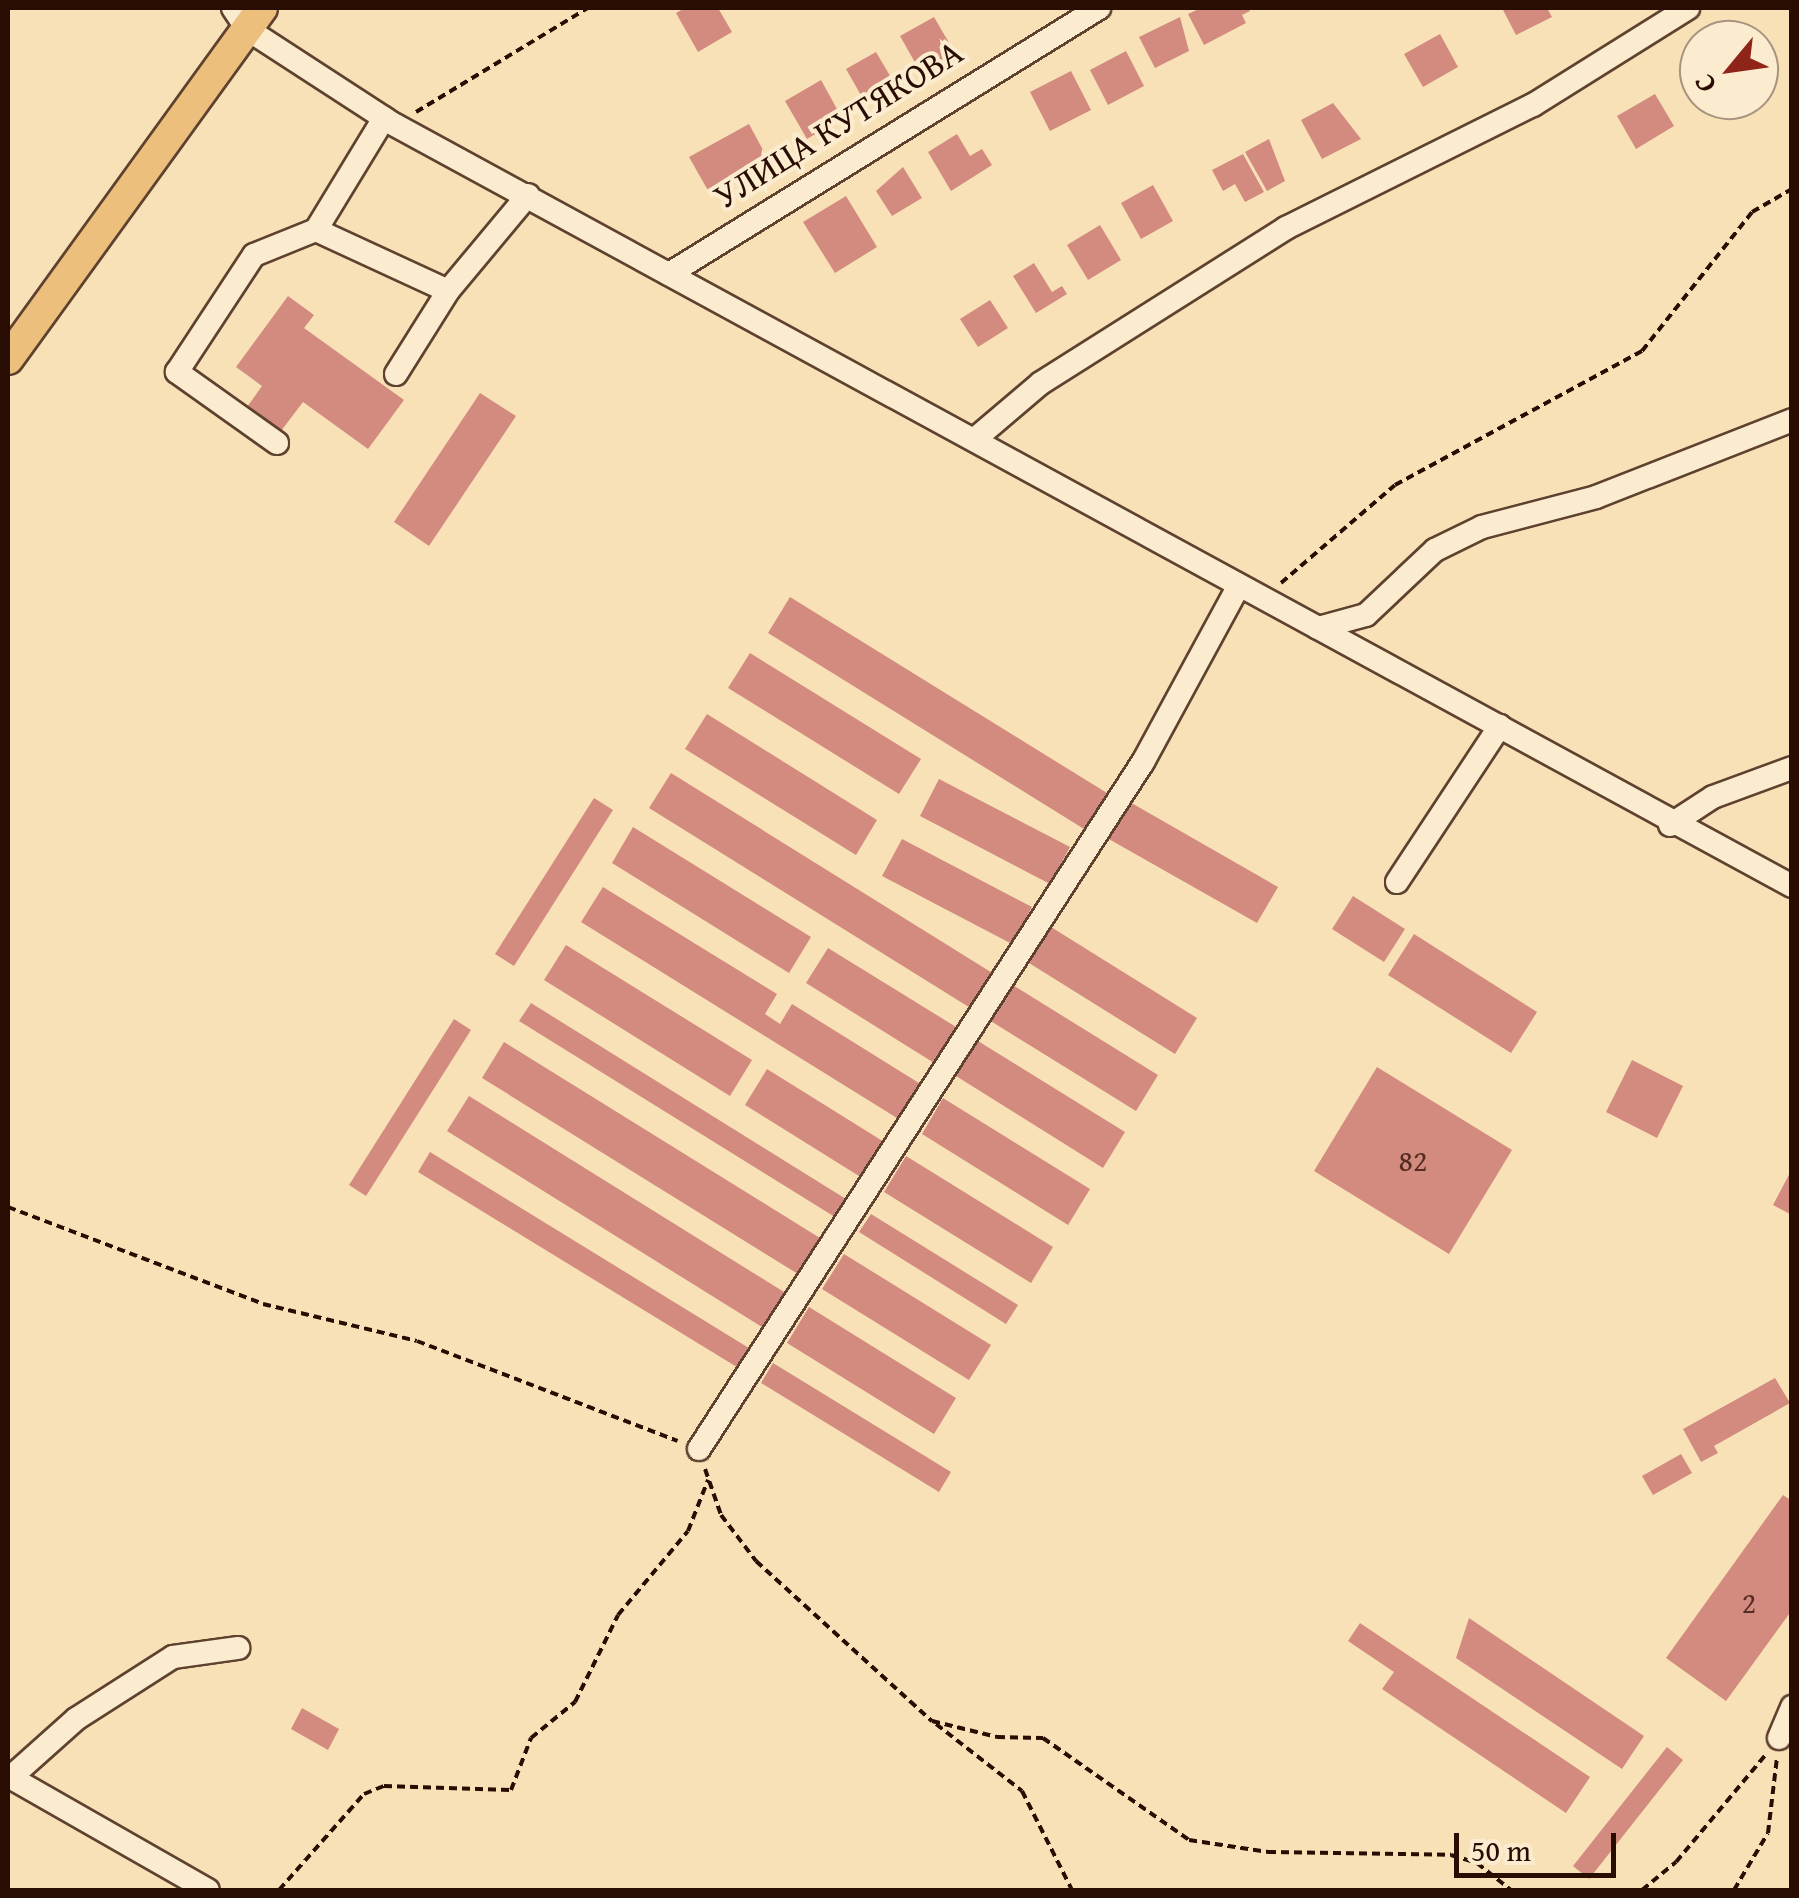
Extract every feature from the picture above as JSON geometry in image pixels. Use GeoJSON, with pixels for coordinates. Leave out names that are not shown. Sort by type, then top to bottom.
{"type":"FeatureCollection","features":[{"type":"Feature","properties":{"kind":"main road"},"geometry":{"type":"LineString","coordinates":[[8,359],[247,15]]}},
{"type":"Feature","properties":{"kind":"street","name":"УЛИЦА КУТЯКОВА"},"geometry":{"type":"LineString","coordinates":[[669,274],[1099,8]]}},
{"type":"Feature","properties":{"kind":"street"},"geometry":{"type":"LineString","coordinates":[[974,439],[1040,383],[1286,228],[1534,105],[1688,8]]}},
{"type":"Feature","properties":{"kind":"street"},"geometry":{"type":"LineString","coordinates":[[247,15],[390,121],[974,439],[1265,603],[1500,726],[1670,825],[1792,886]]}},
{"type":"Feature","properties":{"kind":"street"},"geometry":{"type":"LineString","coordinates":[[278,443],[177,372],[254,255],[316,230],[390,121]]}},
{"type":"Feature","properties":{"kind":"street"},"geometry":{"type":"LineString","coordinates":[[396,374],[448,291],[528,194]]}},
{"type":"Feature","properties":{"kind":"street"},"geometry":{"type":"LineString","coordinates":[[316,230],[448,291]]}},
{"type":"Feature","properties":{"kind":"street"},"geometry":{"type":"LineString","coordinates":[[1318,628],[1366,615],[1434,550],[1482,527],[1596,497],[1792,420]]}},
{"type":"Feature","properties":{"kind":"street"},"geometry":{"type":"LineString","coordinates":[[699,1450],[1143,762],[1238,587]]}},
{"type":"Feature","properties":{"kind":"street"},"geometry":{"type":"LineString","coordinates":[[1397,882],[1500,726]]}},
{"type":"Feature","properties":{"kind":"street"},"geometry":{"type":"LineString","coordinates":[[1670,825],[1714,797],[1792,768]]}},
{"type":"Feature","properties":{"kind":"street"},"geometry":{"type":"LineString","coordinates":[[208,1890],[9,1777],[76,1719],[173,1657],[238,1648]]}},
{"type":"Feature","properties":{"kind":"street"},"geometry":{"type":"LineString","coordinates":[[1780,1738],[1792,1707]]}},
{"type":"Feature","properties":{"kind":"path"},"geometry":{"type":"LineString","coordinates":[[390,121],[588,8]]}},
{"type":"Feature","properties":{"kind":"path"},"geometry":{"type":"LineString","coordinates":[[1265,603],[1395,485],[1642,351],[1752,212],[1792,188]]}},
{"type":"Feature","properties":{"kind":"path"},"geometry":{"type":"LineString","coordinates":[[8,1207],[263,1304],[417,1341],[699,1450],[722,1515],[797,1606],[932,1721],[1022,1791],[1072,1890]]}},
{"type":"Feature","properties":{"kind":"path"},"geometry":{"type":"LineString","coordinates":[[279,1890],[364,1794],[384,1786],[511,1790],[531,1738],[574,1702],[618,1615],[688,1530],[708,1480]]}},
{"type":"Feature","properties":{"kind":"path"},"geometry":{"type":"LineString","coordinates":[[932,1721],[996,1737],[1042,1738],[1188,1840],[1268,1852],[1452,1855],[1476,1863],[1511,1890]]}},
{"type":"Feature","properties":{"kind":"path"},"geometry":{"type":"LineString","coordinates":[[1642,1890],[1676,1862],[1780,1738]]}},
{"type":"Feature","properties":{"kind":"path"},"geometry":{"type":"LineString","coordinates":[[1734,1890],[1768,1833],[1780,1738]]}},
{"type":"Feature","properties":{"kind":"building"},"geometry":{"type":"Polygon","coordinates":[[[685,8],[718,8],[732,32],[698,52],[676,13],[685,8]]]}},
{"type":"Feature","properties":{"kind":"building"},"geometry":{"type":"Polygon","coordinates":[[[1201,8],[1250,11],[1242,15],[1246,23],[1204,45],[1188,14],[1201,8]]]}},
{"type":"Feature","properties":{"kind":"building"},"geometry":{"type":"Polygon","coordinates":[[[1502,8],[1547,8],[1552,17],[1516,35],[1502,8]]]}},
{"type":"Feature","properties":{"kind":"building"},"geometry":{"type":"Polygon","coordinates":[[[934,17],[955,53],[921,73],[900,36],[934,17]]]}},
{"type":"Feature","properties":{"kind":"building"},"geometry":{"type":"Polygon","coordinates":[[[1180,17],[1189,51],[1155,68],[1139,37],[1180,17]]]}},
{"type":"Feature","properties":{"kind":"building"},"geometry":{"type":"Polygon","coordinates":[[[1440,34],[1458,67],[1423,87],[1404,54],[1440,34]]]}},
{"type":"Feature","properties":{"kind":"building"},"geometry":{"type":"Polygon","coordinates":[[[1126,51],[1144,86],[1108,105],[1090,70],[1126,51]]]}},
{"type":"Feature","properties":{"kind":"building"},"geometry":{"type":"Polygon","coordinates":[[[876,52],[896,86],[866,104],[846,69],[876,52]]]}},
{"type":"Feature","properties":{"kind":"building"},"geometry":{"type":"Polygon","coordinates":[[[1071,71],[1091,110],[1050,131],[1030,92],[1071,71]]]}},
{"type":"Feature","properties":{"kind":"building"},"geometry":{"type":"Polygon","coordinates":[[[821,80],[842,118],[807,139],[785,101],[821,80]]]}},
{"type":"Feature","properties":{"kind":"building"},"geometry":{"type":"Polygon","coordinates":[[[1655,94],[1674,126],[1636,149],[1617,116],[1655,94]]]}},
{"type":"Feature","properties":{"kind":"building"},"geometry":{"type":"Polygon","coordinates":[[[1333,103],[1361,139],[1322,159],[1301,120],[1333,103]]]}},
{"type":"Feature","properties":{"kind":"building"},"geometry":{"type":"Polygon","coordinates":[[[749,124],[769,161],[710,194],[689,157],[749,124]]]}},
{"type":"Feature","properties":{"kind":"building"},"geometry":{"type":"Polygon","coordinates":[[[957,134],[970,156],[982,149],[992,165],[951,191],[928,152],[957,134]]]}},
{"type":"Feature","properties":{"kind":"building"},"geometry":{"type":"Polygon","coordinates":[[[1269,139],[1285,181],[1267,191],[1245,152],[1269,139]]]}},
{"type":"Feature","properties":{"kind":"building"},"geometry":{"type":"Polygon","coordinates":[[[1243,154],[1264,192],[1245,202],[1235,184],[1223,191],[1212,170],[1243,154]]]}},
{"type":"Feature","properties":{"kind":"building"},"geometry":{"type":"Polygon","coordinates":[[[903,167],[922,198],[892,216],[876,191],[903,167]]]}},
{"type":"Feature","properties":{"kind":"building"},"geometry":{"type":"Polygon","coordinates":[[[1153,185],[1173,221],[1141,239],[1121,203],[1153,185]]]}},
{"type":"Feature","properties":{"kind":"building"},"geometry":{"type":"Polygon","coordinates":[[[846,196],[877,247],[835,273],[803,222],[846,196]]]}},
{"type":"Feature","properties":{"kind":"building"},"geometry":{"type":"Polygon","coordinates":[[[1100,225],[1121,260],[1088,280],[1067,245],[1100,225]]]}},
{"type":"Feature","properties":{"kind":"building"},"geometry":{"type":"Polygon","coordinates":[[[1034,263],[1052,292],[1062,286],[1067,294],[1036,313],[1013,276],[1034,263]]]}},
{"type":"Feature","properties":{"kind":"building"},"geometry":{"type":"Polygon","coordinates":[[[288,296],[314,315],[304,328],[404,400],[368,449],[303,402],[281,431],[247,407],[262,386],[236,367],[288,296]]]}},
{"type":"Feature","properties":{"kind":"building"},"geometry":{"type":"Polygon","coordinates":[[[990,300],[1008,328],[978,347],[960,319],[990,300]]]}},
{"type":"Feature","properties":{"kind":"building"},"geometry":{"type":"Polygon","coordinates":[[[480,393],[516,416],[429,546],[394,522],[480,393]]]}},
{"type":"Feature","properties":{"kind":"building"},"geometry":{"type":"Polygon","coordinates":[[[790,597],[1107,793],[1084,829],[768,633],[790,597]]]}},
{"type":"Feature","properties":{"kind":"building"},"geometry":{"type":"Polygon","coordinates":[[[750,653],[921,759],[899,794],[728,688],[750,653]]]}},
{"type":"Feature","properties":{"kind":"building"},"geometry":{"type":"Polygon","coordinates":[[[707,714],[877,820],[856,855],[685,749],[707,714]]]}},
{"type":"Feature","properties":{"kind":"building"},"geometry":{"type":"Polygon","coordinates":[[[671,773],[994,974],[972,1009],[649,808],[671,773]]]}},
{"type":"Feature","properties":{"kind":"building"},"geometry":{"type":"Polygon","coordinates":[[[939,779],[1070,847],[1050,884],[920,816],[939,779]]]}},
{"type":"Feature","properties":{"kind":"building"},"geometry":{"type":"Polygon","coordinates":[[[594,798],[613,810],[514,966],[495,954],[594,798]]]}},
{"type":"Feature","properties":{"kind":"building"},"geometry":{"type":"Polygon","coordinates":[[[1128,801],[1278,887],[1257,923],[1107,838],[1128,801]]]}},
{"type":"Feature","properties":{"kind":"building"},"geometry":{"type":"Polygon","coordinates":[[[633,827],[811,937],[789,973],[612,863],[633,827]]]}},
{"type":"Feature","properties":{"kind":"building"},"geometry":{"type":"Polygon","coordinates":[[[902,839],[1032,907],[1012,944],[882,876],[902,839]]]}},
{"type":"Feature","properties":{"kind":"building"},"geometry":{"type":"Polygon","coordinates":[[[603,887],[777,994],[765,1014],[780,1024],[792,1004],[927,1088],[905,1123],[581,922],[603,887]]]}},
{"type":"Feature","properties":{"kind":"building"},"geometry":{"type":"Polygon","coordinates":[[[1353,896],[1405,929],[1384,962],[1332,929],[1353,896]]]}},
{"type":"Feature","properties":{"kind":"building"},"geometry":{"type":"Polygon","coordinates":[[[1051,927],[1197,1018],[1175,1054],[1029,963],[1051,927]]]}},
{"type":"Feature","properties":{"kind":"building"},"geometry":{"type":"Polygon","coordinates":[[[1414,934],[1537,1012],[1511,1053],[1388,975],[1414,934]]]}},
{"type":"Feature","properties":{"kind":"building"},"geometry":{"type":"Polygon","coordinates":[[[566,945],[752,1060],[730,1096],[544,980],[566,945]]]}},
{"type":"Feature","properties":{"kind":"building"},"geometry":{"type":"Polygon","coordinates":[[[828,948],[961,1030],[939,1066],[806,983],[828,948]]]}},
{"type":"Feature","properties":{"kind":"building"},"geometry":{"type":"Polygon","coordinates":[[[1011,984],[1158,1075],[1136,1111],[989,1020],[1011,984]]]}},
{"type":"Feature","properties":{"kind":"building"},"geometry":{"type":"Polygon","coordinates":[[[531,1003],[854,1204],[843,1222],[519,1021],[531,1003]]]}},
{"type":"Feature","properties":{"kind":"building"},"geometry":{"type":"Polygon","coordinates":[[[454,1019],[471,1030],[366,1196],[349,1185],[454,1019]]]}},
{"type":"Feature","properties":{"kind":"building"},"geometry":{"type":"Polygon","coordinates":[[[978,1041],[1125,1132],[1103,1168],[956,1076],[978,1041]]]}},
{"type":"Feature","properties":{"kind":"building"},"geometry":{"type":"Polygon","coordinates":[[[504,1042],[828,1243],[806,1279],[482,1078],[504,1042]]]}},
{"type":"Feature","properties":{"kind":"building"},"geometry":{"type":"Polygon","coordinates":[[[1632,1060],[1683,1086],[1657,1138],[1606,1112],[1632,1060]]]}},
{"type":"Feature","properties":{"kind":"building"},"geometry":{"type":"Polygon","coordinates":[[[1377,1067],[1512,1150],[1449,1254],[1314,1171],[1377,1067]]]}},
{"type":"Feature","properties":{"kind":"building"},"geometry":{"type":"Polygon","coordinates":[[[767,1069],[889,1145],[867,1181],[745,1105],[767,1069]]]}},
{"type":"Feature","properties":{"kind":"building"},"geometry":{"type":"Polygon","coordinates":[[[469,1096],[792,1297],[770,1332],[447,1131],[469,1096]]]}},
{"type":"Feature","properties":{"kind":"building"},"geometry":{"type":"Polygon","coordinates":[[[943,1098],[1090,1189],[1068,1225],[922,1134],[943,1098]]]}},
{"type":"Feature","properties":{"kind":"building"},"geometry":{"type":"Polygon","coordinates":[[[430,1152],[757,1353],[745,1372],[418,1172],[430,1152]]]}},
{"type":"Feature","properties":{"kind":"building"},"geometry":{"type":"Polygon","coordinates":[[[906,1156],[1053,1247],[1031,1283],[884,1192],[906,1156]]]}},
{"type":"Feature","properties":{"kind":"building"},"geometry":{"type":"Polygon","coordinates":[[[1792,1169],[1792,1215],[1773,1205],[1792,1169]]]}},
{"type":"Feature","properties":{"kind":"building"},"geometry":{"type":"Polygon","coordinates":[[[871,1214],[1018,1305],[1006,1324],[859,1232],[871,1214]]]}},
{"type":"Feature","properties":{"kind":"building"},"geometry":{"type":"Polygon","coordinates":[[[844,1254],[991,1345],[969,1380],[822,1289],[844,1254]]]}},
{"type":"Feature","properties":{"kind":"building"},"geometry":{"type":"Polygon","coordinates":[[[809,1307],[956,1398],[934,1434],[787,1343],[809,1307]]]}},
{"type":"Feature","properties":{"kind":"building"},"geometry":{"type":"Polygon","coordinates":[[[773,1363],[951,1472],[939,1492],[761,1383],[773,1363]]]}},
{"type":"Feature","properties":{"kind":"building"},"geometry":{"type":"Polygon","coordinates":[[[1775,1378],[1790,1403],[1714,1446],[1718,1453],[1701,1462],[1683,1429],[1775,1378]]]}},
{"type":"Feature","properties":{"kind":"building"},"geometry":{"type":"Polygon","coordinates":[[[1681,1454],[1692,1473],[1653,1495],[1642,1476],[1681,1454]]]}},
{"type":"Feature","properties":{"kind":"building"},"geometry":{"type":"Polygon","coordinates":[[[1783,1495],[1792,1501],[1792,1610],[1726,1701],[1666,1658],[1783,1495]]]}},
{"type":"Feature","properties":{"kind":"building"},"geometry":{"type":"Polygon","coordinates":[[[1469,1618],[1644,1736],[1622,1769],[1456,1658],[1469,1618]]]}},
{"type":"Feature","properties":{"kind":"building"},"geometry":{"type":"Polygon","coordinates":[[[1360,1623],[1590,1777],[1566,1813],[1382,1689],[1394,1672],[1348,1641],[1360,1623]]]}},
{"type":"Feature","properties":{"kind":"building"},"geometry":{"type":"Polygon","coordinates":[[[302,1708],[339,1729],[328,1750],[291,1729],[302,1708]]]}},
{"type":"Feature","properties":{"kind":"building"},"geometry":{"type":"Polygon","coordinates":[[[1667,1747],[1683,1760],[1589,1879],[1573,1866],[1667,1747]]]}}]}
